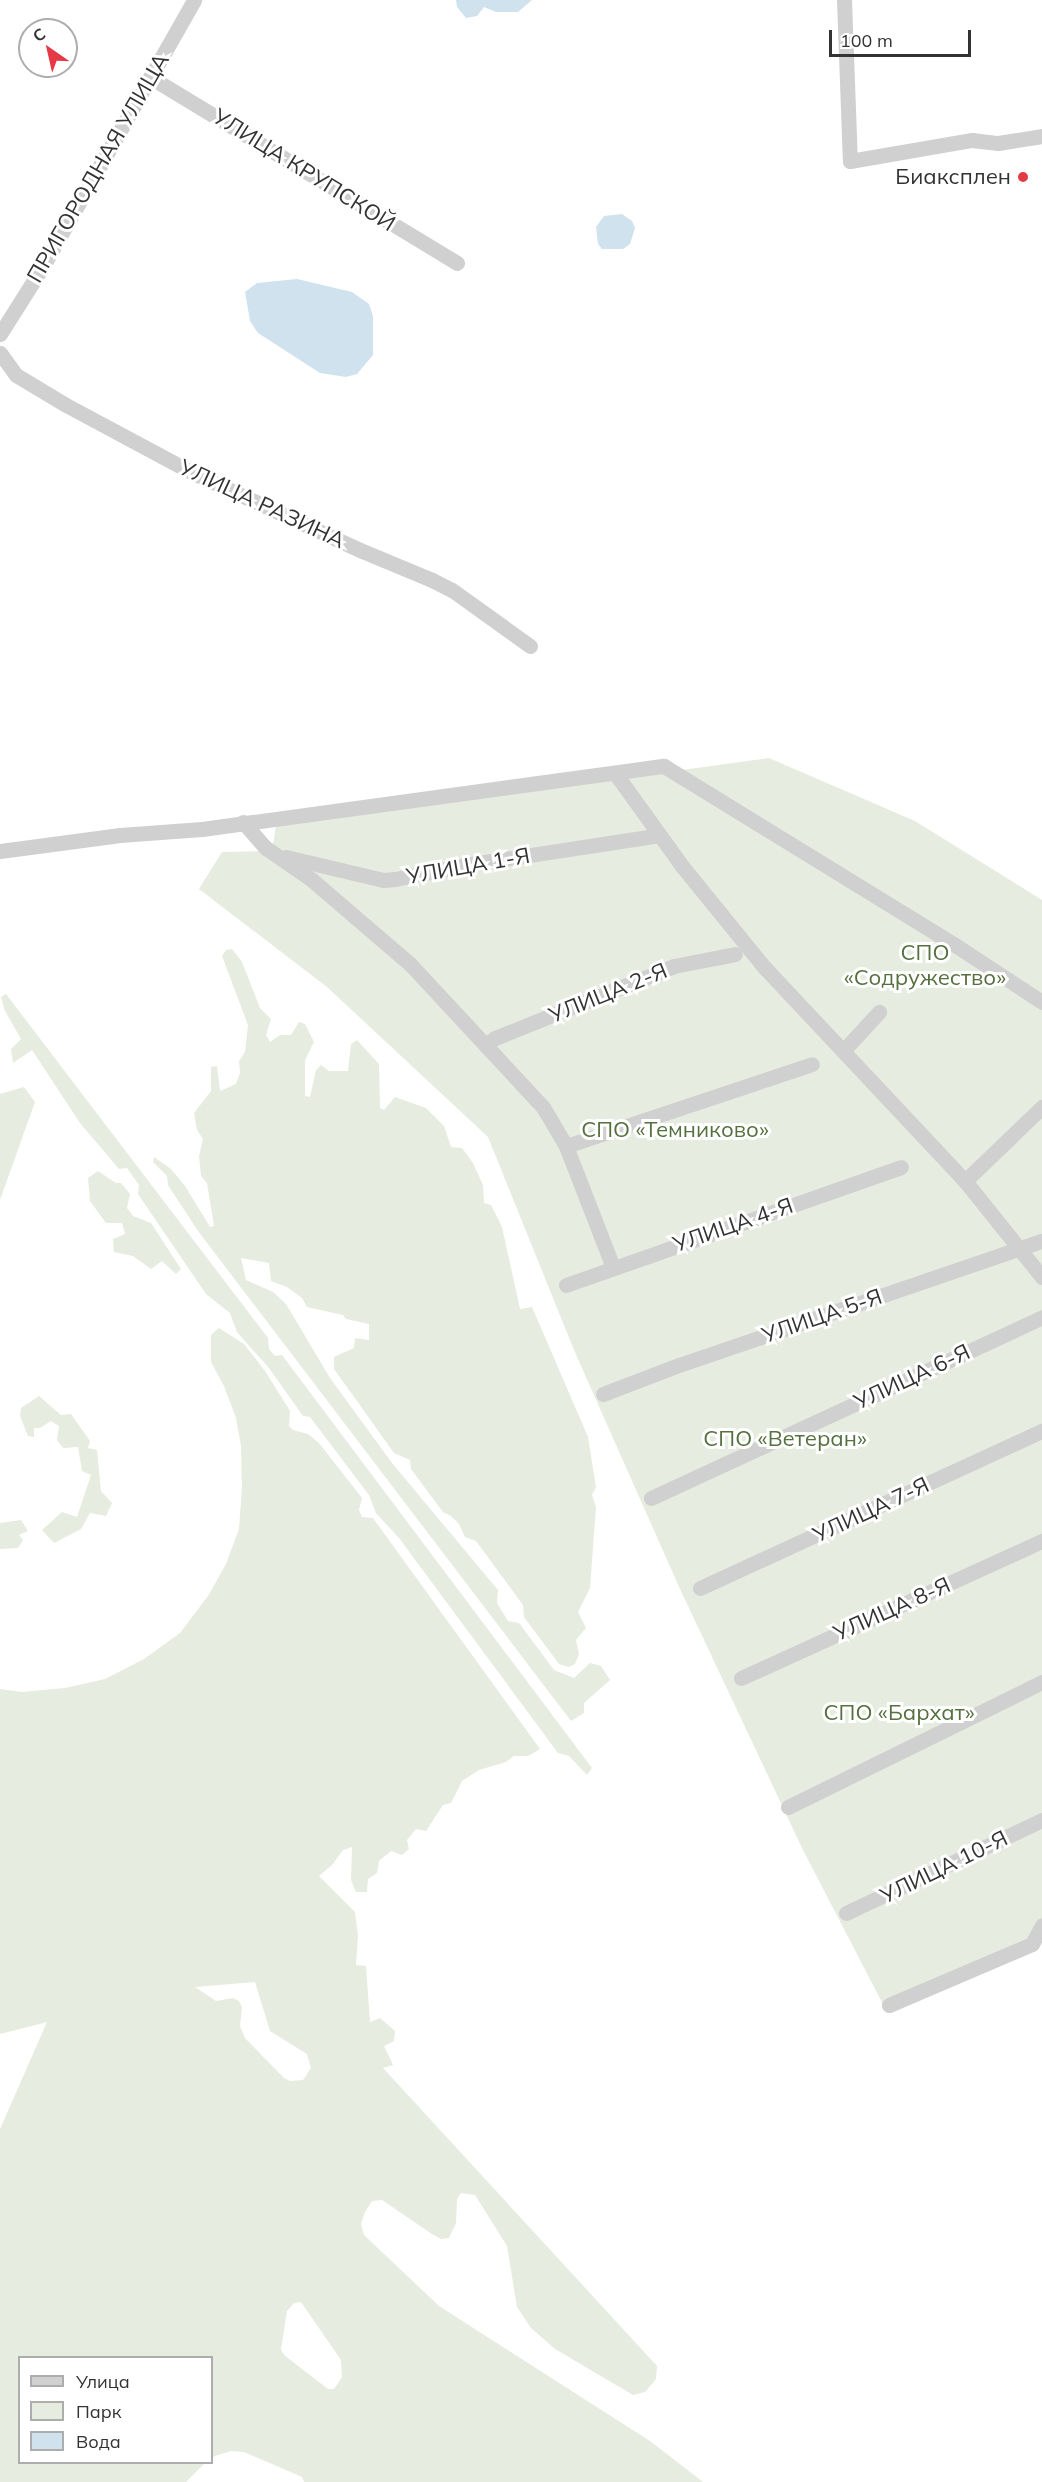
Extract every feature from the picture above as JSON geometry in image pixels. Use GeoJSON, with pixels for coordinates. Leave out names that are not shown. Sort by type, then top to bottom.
{"type":"FeatureCollection","features":[{"type":"Feature","properties":{"kind":"street","name":"ПРИГОРОДНАЯ УЛИЦА"},"geometry":{"type":"LineString","coordinates":[[0,334],[43,266],[194,0]]}},
{"type":"Feature","properties":{"kind":"street"},"geometry":{"type":"LineString","coordinates":[[844,0],[850,161],[972,140],[998,143],[1042,136]]}},
{"type":"Feature","properties":{"kind":"street","name":"УЛИЦА КРУПСКОЙ"},"geometry":{"type":"LineString","coordinates":[[150,77],[458,263]]}},
{"type":"Feature","properties":{"kind":"street","name":"УЛИЦА РАЗИНА"},"geometry":{"type":"LineString","coordinates":[[0,353],[16,375],[66,405],[189,471],[360,550],[432,580],[452,591],[531,646]]}},
{"type":"Feature","properties":{"kind":"street"},"geometry":{"type":"LineString","coordinates":[[0,851],[243,822],[664,766],[945,939],[1042,1002]]}},
{"type":"Feature","properties":{"kind":"street"},"geometry":{"type":"LineString","coordinates":[[615,773],[660,836],[765,968],[965,1181],[1042,1277]]}},
{"type":"Feature","properties":{"kind":"street"},"geometry":{"type":"LineString","coordinates":[[243,822],[277,855],[312,880],[410,964],[543,1107],[566,1146],[613,1267]]}},
{"type":"Feature","properties":{"kind":"street","name":"УЛИЦА 1-Я"},"geometry":{"type":"LineString","coordinates":[[277,855],[383,880],[465,865],[660,836]]}},
{"type":"Feature","properties":{"kind":"street","name":"УЛИЦА 2-Я"},"geometry":{"type":"LineString","coordinates":[[485,1045],[495,1038],[674,966],[735,954]]}},
{"type":"Feature","properties":{"kind":"street"},"geometry":{"type":"LineString","coordinates":[[844,1050],[879,1012]]}},
{"type":"Feature","properties":{"kind":"street"},"geometry":{"type":"LineString","coordinates":[[566,1146],[812,1064]]}},
{"type":"Feature","properties":{"kind":"street"},"geometry":{"type":"LineString","coordinates":[[965,1181],[1042,1107]]}},
{"type":"Feature","properties":{"kind":"street","name":"УЛИЦА 4-Я"},"geometry":{"type":"LineString","coordinates":[[566,1285],[901,1167]]}},
{"type":"Feature","properties":{"kind":"street","name":"УЛИЦА 5-Я"},"geometry":{"type":"LineString","coordinates":[[603,1394],[679,1365],[1042,1241]]}},
{"type":"Feature","properties":{"kind":"street","name":"УЛИЦА 6-Я"},"geometry":{"type":"LineString","coordinates":[[651,1498],[1042,1317]]}},
{"type":"Feature","properties":{"kind":"street","name":"УЛИЦА 7-Я"},"geometry":{"type":"LineString","coordinates":[[700,1588],[1042,1431]]}},
{"type":"Feature","properties":{"kind":"street","name":"УЛИЦА 8-Я"},"geometry":{"type":"LineString","coordinates":[[741,1677],[1042,1541]]}},
{"type":"Feature","properties":{"kind":"street"},"geometry":{"type":"LineString","coordinates":[[788,1807],[1042,1682]]}},
{"type":"Feature","properties":{"kind":"street","name":"УЛИЦА 10-Я"},"geometry":{"type":"LineString","coordinates":[[846,1913],[1042,1820]]}},
{"type":"Feature","properties":{"kind":"street"},"geometry":{"type":"LineString","coordinates":[[890,2005],[1032,1944],[1042,1925]]}},
{"type":"Feature","properties":{"kind":"green space"},"geometry":{"type":"Polygon","coordinates":[[[769,758],[915,821],[1042,900],[1042,1934],[1030,1951],[887,2012],[803,1850],[680,1589],[574,1350],[488,1137],[327,987],[199,889],[222,852],[272,851],[276,826],[769,758]]]}},
{"type":"Feature","properties":{"kind":"green space"},"geometry":{"type":"Polygon","coordinates":[[[232,949],[242,962],[260,1008],[271,1019],[266,1035],[270,1042],[280,1035],[291,1035],[299,1022],[305,1024],[314,1042],[305,1060],[305,1096],[310,1097],[316,1070],[321,1065],[329,1071],[348,1071],[351,1044],[357,1040],[379,1064],[380,1108],[384,1110],[395,1097],[426,1108],[444,1126],[451,1147],[462,1148],[473,1163],[483,1185],[484,1203],[491,1205],[502,1227],[520,1309],[532,1307],[588,1437],[596,1487],[592,1495],[596,1507],[590,1588],[578,1612],[586,1628],[576,1640],[579,1654],[575,1664],[569,1667],[559,1664],[524,1617],[523,1605],[476,1541],[465,1537],[459,1524],[443,1512],[411,1469],[410,1460],[394,1453],[334,1369],[334,1357],[354,1348],[355,1338],[369,1340],[369,1324],[346,1319],[343,1315],[307,1307],[302,1298],[287,1287],[271,1281],[269,1263],[241,1258],[246,1280],[273,1292],[286,1304],[330,1378],[392,1463],[498,1590],[497,1603],[508,1621],[519,1623],[554,1670],[574,1678],[590,1663],[601,1666],[610,1680],[584,1703],[584,1713],[571,1721],[198,1231],[168,1185],[167,1176],[153,1162],[154,1157],[171,1169],[185,1186],[210,1227],[214,1226],[207,1183],[201,1176],[199,1156],[203,1139],[197,1130],[194,1113],[211,1091],[211,1067],[217,1066],[220,1091],[236,1084],[240,1073],[239,1061],[245,1052],[248,1025],[222,956],[226,950],[232,949]]]}},
{"type":"Feature","properties":{"kind":"green space"},"geometry":{"type":"Polygon","coordinates":[[[6,994],[268,1338],[269,1349],[275,1356],[282,1355],[592,1768],[587,1775],[569,1756],[558,1753],[399,1538],[376,1513],[369,1495],[310,1417],[303,1416],[269,1368],[237,1332],[230,1313],[206,1294],[138,1194],[139,1185],[127,1168],[119,1169],[80,1123],[32,1050],[13,1063],[11,1049],[21,1039],[5,1011],[1,997],[6,994]]]}},
{"type":"Feature","properties":{"kind":"green space"},"geometry":{"type":"Polygon","coordinates":[[[24,1087],[35,1102],[0,1200],[0,1094],[24,1087]]]}},
{"type":"Feature","properties":{"kind":"green space"},"geometry":{"type":"Polygon","coordinates":[[[98,1171],[116,1183],[121,1183],[130,1194],[127,1208],[133,1216],[151,1223],[181,1269],[176,1274],[162,1261],[151,1269],[133,1256],[114,1252],[113,1239],[125,1234],[122,1223],[106,1223],[90,1201],[88,1178],[98,1171]]]}},
{"type":"Feature","properties":{"kind":"green space"},"geometry":{"type":"Polygon","coordinates":[[[219,1328],[244,1344],[265,1371],[290,1411],[289,1426],[293,1430],[308,1434],[319,1443],[362,1498],[359,1510],[362,1517],[373,1518],[540,1749],[528,1756],[514,1756],[506,1762],[479,1770],[462,1781],[451,1803],[443,1805],[426,1831],[416,1829],[407,1840],[409,1849],[402,1855],[391,1851],[379,1861],[377,1873],[368,1879],[367,1892],[356,1892],[351,1880],[352,1847],[343,1850],[332,1865],[319,1876],[355,1912],[358,1936],[356,1965],[366,1966],[370,2022],[380,2018],[395,2031],[394,2041],[384,2046],[393,2065],[383,2068],[657,2366],[656,2379],[645,2392],[633,2395],[555,2349],[531,2328],[517,2307],[507,2246],[475,2195],[461,2193],[457,2199],[456,2223],[449,2238],[441,2239],[432,2234],[382,2200],[372,2201],[365,2212],[361,2224],[364,2235],[439,2306],[650,2441],[703,2482],[304,2482],[302,2477],[244,2452],[231,2451],[213,2457],[213,2356],[18,2356],[18,2464],[204,2464],[186,2482],[0,2482],[0,2129],[47,2022],[0,2034],[0,1689],[22,1692],[65,1688],[105,1679],[144,1659],[180,1633],[208,1596],[226,1564],[239,1529],[242,1487],[241,1446],[236,1418],[224,1386],[211,1362],[211,1335],[219,1328]],[[255,1982],[195,1987],[216,2001],[233,1998],[239,2001],[242,2007],[240,2026],[245,2038],[284,2078],[290,2081],[303,2080],[311,2068],[307,2054],[270,2031],[255,1982]],[[301,2302],[294,2303],[287,2311],[281,2349],[284,2355],[328,2389],[334,2389],[342,2377],[341,2360],[301,2302]]]}},
{"type":"Feature","properties":{"kind":"green space"},"geometry":{"type":"Polygon","coordinates":[[[39,1396],[61,1415],[71,1414],[90,1441],[88,1448],[97,1450],[101,1491],[112,1503],[106,1516],[90,1513],[81,1529],[54,1543],[42,1530],[62,1512],[77,1517],[91,1475],[82,1471],[78,1447],[63,1448],[57,1440],[59,1426],[51,1421],[40,1428],[34,1428],[34,1437],[28,1436],[20,1416],[21,1408],[39,1396]]]}},
{"type":"Feature","properties":{"kind":"green space"},"geometry":{"type":"Polygon","coordinates":[[[21,1520],[28,1531],[19,1535],[23,1540],[18,1548],[0,1549],[0,1523],[21,1520]]]}},
{"type":"Feature","properties":{"kind":"water"},"geometry":{"type":"Polygon","coordinates":[[[456,0],[532,0],[518,12],[496,12],[484,7],[477,16],[466,18],[457,7],[456,0]]]}},
{"type":"Feature","properties":{"kind":"water"},"geometry":{"type":"Polygon","coordinates":[[[622,214],[632,221],[635,228],[630,244],[623,249],[602,249],[598,244],[596,227],[604,216],[622,214]]]}},
{"type":"Feature","properties":{"kind":"water"},"geometry":{"type":"Polygon","coordinates":[[[297,279],[352,292],[369,304],[373,316],[373,355],[357,374],[346,377],[320,373],[258,333],[250,321],[245,292],[257,283],[297,279]]]}},
{"type":"Feature","properties":{"kind":"place","name":"Биаксплен"},"geometry":{"type":"Point","coordinates":[1023,177]}},
{"type":"Feature","properties":{"kind":"park label","name":"СПО «Содружество»"},"geometry":{"type":"Point","coordinates":[925,964]}},
{"type":"Feature","properties":{"kind":"park label","name":"СПО «Темниково»"},"geometry":{"type":"Point","coordinates":[675,1130]}},
{"type":"Feature","properties":{"kind":"park label","name":"СПО «Ветеран»"},"geometry":{"type":"Point","coordinates":[785,1439]}},
{"type":"Feature","properties":{"kind":"park label","name":"СПО «Бархат»"},"geometry":{"type":"Point","coordinates":[899,1713]}}]}
